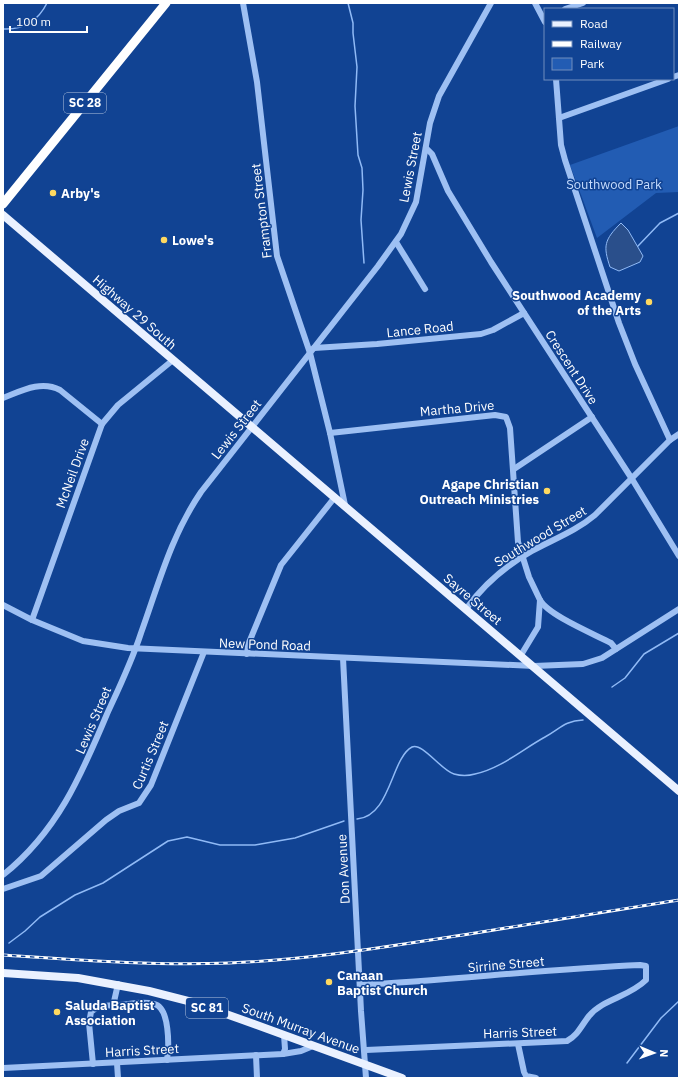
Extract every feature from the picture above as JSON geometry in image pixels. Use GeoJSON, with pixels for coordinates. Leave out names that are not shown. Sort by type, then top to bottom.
{"type":"FeatureCollection","features":[{"type":"Feature","properties":{"kind":"highway","name":"SC 28"},"geometry":{"type":"LineString","coordinates":[[3,204],[166,3]]}},
{"type":"Feature","properties":{"kind":"main road","name":"Highway 29 South"},"geometry":{"type":"LineString","coordinates":[[3,215],[252,426]]}},
{"type":"Feature","properties":{"kind":"main road","name":"Sayre Street"},"geometry":{"type":"LineString","coordinates":[[252,426],[679,791]]}},
{"type":"Feature","properties":{"kind":"main road","name":"South Murray Avenue"},"geometry":{"type":"LineString","coordinates":[[3,973],[78,978],[118,984],[192,1002],[402,1078]]}},
{"type":"Feature","properties":{"kind":"street","name":"Frampton Street"},"geometry":{"type":"LineString","coordinates":[[243,3],[257,82],[277,256],[312,351],[345,505]]}},
{"type":"Feature","properties":{"kind":"street","name":"Lewis Street"},"geometry":{"type":"LineString","coordinates":[[3,875],[37,843],[52,824],[68,799],[86,763],[136,649],[172,543],[184,518],[201,492],[396,242],[407,224],[416,202],[430,122],[439,96],[491,3]]}},
{"type":"Feature","properties":{"kind":"street"},"geometry":{"type":"LineString","coordinates":[[534,3],[544,18]]}},
{"type":"Feature","properties":{"kind":"street"},"geometry":{"type":"LineString","coordinates":[[568,8],[583,3]]}},
{"type":"Feature","properties":{"kind":"street"},"geometry":{"type":"LineString","coordinates":[[556,80],[561,145],[565,160],[619,323],[635,364],[670,440]]}},
{"type":"Feature","properties":{"kind":"street"},"geometry":{"type":"LineString","coordinates":[[560,118],[665,80]]}},
{"type":"Feature","properties":{"kind":"street","name":"Crescent Drive"},"geometry":{"type":"LineString","coordinates":[[426,148],[432,154],[458,208],[632,479],[679,556]]}},
{"type":"Feature","properties":{"kind":"street"},"geometry":{"type":"LineString","coordinates":[[396,242],[425,289]]}},
{"type":"Feature","properties":{"kind":"street","name":"Lance Road"},"geometry":{"type":"LineString","coordinates":[[312,351],[481,334],[493,330],[524,313]]}},
{"type":"Feature","properties":{"kind":"street","name":"McNeil Drive"},"geometry":{"type":"LineString","coordinates":[[32,620],[102,424],[118,406],[173,360]]}},
{"type":"Feature","properties":{"kind":"street"},"geometry":{"type":"LineString","coordinates":[[3,398],[37,386],[53,386],[102,424]]}},
{"type":"Feature","properties":{"kind":"street","name":"Martha Drive"},"geometry":{"type":"LineString","coordinates":[[330,433],[499,415],[506,417],[510,428],[514,469],[517,534],[521,557],[540,600],[538,627],[521,656]]}},
{"type":"Feature","properties":{"kind":"street"},"geometry":{"type":"LineString","coordinates":[[514,469],[592,417]]}},
{"type":"Feature","properties":{"kind":"street","name":"Southwood Street"},"geometry":{"type":"LineString","coordinates":[[466,609],[486,584],[504,569],[521,557],[582,526],[632,479],[670,440],[679,434]]}},
{"type":"Feature","properties":{"kind":"street"},"geometry":{"type":"LineString","coordinates":[[247,654],[248,645],[281,565],[335,497]]}},
{"type":"Feature","properties":{"kind":"street"},"geometry":{"type":"LineString","coordinates":[[540,600],[542,605],[559,616],[611,642],[616,649]]}},
{"type":"Feature","properties":{"kind":"street","name":"New Pond Road"},"geometry":{"type":"LineString","coordinates":[[3,605],[32,620],[83,641],[136,649],[534,666],[583,664],[602,658],[679,609]]}},
{"type":"Feature","properties":{"kind":"street","name":"Curtis Street"},"geometry":{"type":"LineString","coordinates":[[3,889],[41,876],[106,820],[119,811],[134,806],[143,800],[151,785],[204,652]]}},
{"type":"Feature","properties":{"kind":"street","name":"Don Avenue"},"geometry":{"type":"LineString","coordinates":[[343,658],[360,985],[366,1050],[366,1078]]}},
{"type":"Feature","properties":{"kind":"street","name":"Sirrine Street"},"geometry":{"type":"LineString","coordinates":[[360,985],[640,965],[646,966],[647,974]]}},
{"type":"Feature","properties":{"kind":"street","name":"Harris Street"},"geometry":{"type":"LineString","coordinates":[[366,1050],[567,1042],[573,1038],[589,1016],[602,1005],[637,989],[646,980],[647,974]]}},
{"type":"Feature","properties":{"kind":"street"},"geometry":{"type":"LineString","coordinates":[[113,1006],[118,984]]}},
{"type":"Feature","properties":{"kind":"street"},"geometry":{"type":"LineString","coordinates":[[93,1064],[89,1018],[94,1009],[146,1003],[155,1004],[160,1007],[168,1030],[167,1060]]}},
{"type":"Feature","properties":{"kind":"street"},"geometry":{"type":"LineString","coordinates":[[283,1054],[285,1049],[284,1036]]}},
{"type":"Feature","properties":{"kind":"street"},"geometry":{"type":"LineString","coordinates":[[518,1044],[526,1076],[536,1078]]}},
{"type":"Feature","properties":{"kind":"street","name":"Harris Street"},"geometry":{"type":"LineString","coordinates":[[3,1068],[256,1056],[301,1051],[313,1046]]}},
{"type":"Feature","properties":{"kind":"street"},"geometry":{"type":"LineString","coordinates":[[256,1056],[257,1078]]}},
{"type":"Feature","properties":{"kind":"street"},"geometry":{"type":"LineString","coordinates":[[117,1063],[118,1078]]}},
{"type":"Feature","properties":{"kind":"green space","name":"Southwood Park"},"geometry":{"type":"Polygon","coordinates":[[[679,126],[679,192],[656,193],[597,238],[570,165],[679,126]]]}},
{"type":"Feature","properties":{"kind":"shaded area"},"geometry":{"type":"Polygon","coordinates":[[[621,223],[628,230],[643,256],[640,262],[619,271],[610,267],[606,254],[606,244],[611,234],[621,223]]]}},
{"type":"Feature","properties":{"kind":"waterway"},"geometry":{"type":"LineString","coordinates":[[3,29],[17,28],[29,23],[39,15],[47,3]]}},
{"type":"Feature","properties":{"kind":"waterway"},"geometry":{"type":"LineString","coordinates":[[348,3],[353,23],[357,67],[355,106],[358,155],[362,168],[363,190],[361,220],[364,263]]}},
{"type":"Feature","properties":{"kind":"waterway"},"geometry":{"type":"LineString","coordinates":[[638,246],[660,223],[679,213]]}},
{"type":"Feature","properties":{"kind":"waterway"},"geometry":{"type":"LineString","coordinates":[[612,687],[625,678],[644,654],[679,633]]}},
{"type":"Feature","properties":{"kind":"waterway"},"geometry":{"type":"LineString","coordinates":[[357,819],[368,815],[377,808],[384,798],[399,762],[405,753],[412,747],[416,747],[427,753],[449,772],[464,776],[493,768],[567,724],[583,720]]}},
{"type":"Feature","properties":{"kind":"waterway"},"geometry":{"type":"LineString","coordinates":[[9,943],[40,917],[75,895],[103,883],[168,841],[187,837],[220,845],[255,845],[295,838],[344,821]]}},
{"type":"Feature","properties":{"kind":"waterway"},"geometry":{"type":"LineString","coordinates":[[627,1063],[661,1018],[679,1001]]}},
{"type":"Feature","properties":{"kind":"railway"},"geometry":{"type":"LineString","coordinates":[[3,955],[87,961],[172,964],[229,963],[288,959],[463,935],[679,900]]}},
{"type":"Feature","properties":{"kind":"place","name":"Arby's"},"geometry":{"type":"Point","coordinates":[53,193]}},
{"type":"Feature","properties":{"kind":"place","name":"Lowe's"},"geometry":{"type":"Point","coordinates":[164,240]}},
{"type":"Feature","properties":{"kind":"place","name":"Southwood Academy of the Arts"},"geometry":{"type":"Point","coordinates":[649,302]}},
{"type":"Feature","properties":{"kind":"place","name":"Agape Christian Outreach Ministries"},"geometry":{"type":"Point","coordinates":[547,491]}},
{"type":"Feature","properties":{"kind":"place","name":"Canaan Baptist Church"},"geometry":{"type":"Point","coordinates":[329,982]}},
{"type":"Feature","properties":{"kind":"place","name":"Saluda Baptist Association"},"geometry":{"type":"Point","coordinates":[57,1012]}}]}
